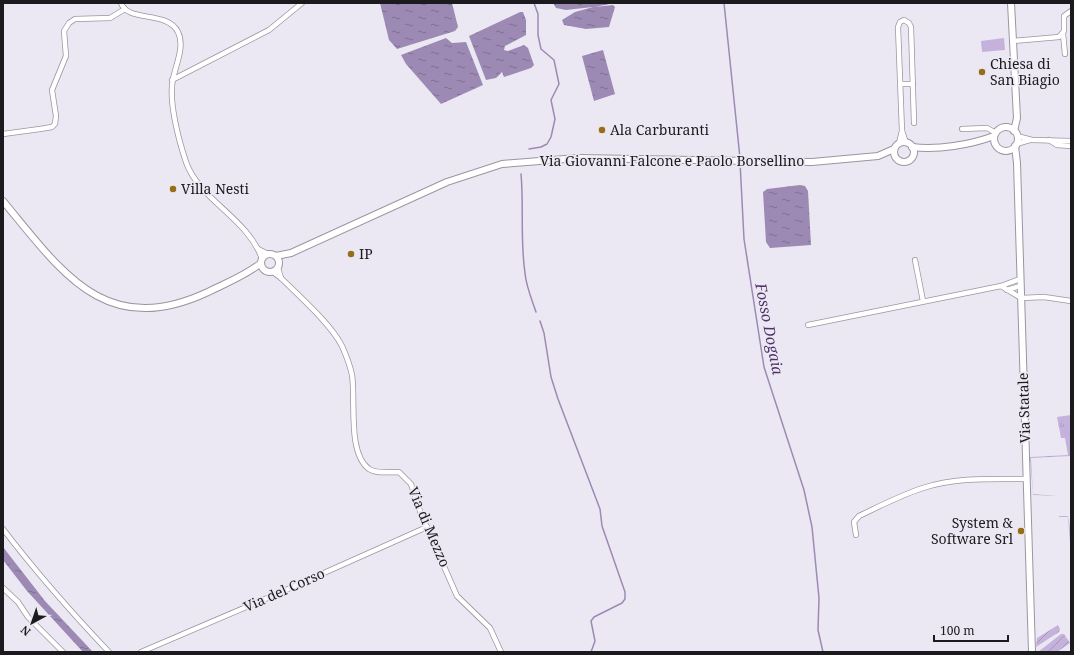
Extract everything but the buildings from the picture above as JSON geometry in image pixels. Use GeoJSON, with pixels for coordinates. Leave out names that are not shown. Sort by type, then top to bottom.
{"type":"FeatureCollection","features":[{"type":"Feature","properties":{"kind":"main road"},"geometry":{"type":"LineString","coordinates":[[1005,151],[1016,145],[1013,132],[1017,118],[1011,3]]}},
{"type":"Feature","properties":{"kind":"main road"},"geometry":{"type":"LineString","coordinates":[[1013,132],[1000,129],[995,135],[995,144],[999,149],[1005,151],[1017,163]]}},
{"type":"Feature","properties":{"kind":"main road","name":"Via Giovanni Falcone e Paolo Borsellino"},"geometry":{"type":"LineString","coordinates":[[912,147],[928,148],[980,141],[995,135]]}},
{"type":"Feature","properties":{"kind":"main road","name":"Via Giovanni Falcone e Paolo Borsellino"},"geometry":{"type":"LineString","coordinates":[[980,141],[995,144]]}},
{"type":"Feature","properties":{"kind":"main road"},"geometry":{"type":"LineString","coordinates":[[899,144],[906,143],[912,147],[912,156]]}},
{"type":"Feature","properties":{"kind":"main road","name":"Via Giovanni Falcone e Paolo Borsellino"},"geometry":{"type":"LineString","coordinates":[[878,156],[894,149],[899,144]]}},
{"type":"Feature","properties":{"kind":"main road","name":"Via Statale"},"geometry":{"type":"LineString","coordinates":[[1016,145],[1032,652]]}},
{"type":"Feature","properties":{"kind":"main road","name":"Via Giovanni Falcone e Paolo Borsellino"},"geometry":{"type":"LineString","coordinates":[[276,256],[291,253],[447,182],[502,164],[578,158],[722,159],[812,162],[878,156],[896,158],[904,162],[909,161],[912,156],[928,148]]}},
{"type":"Feature","properties":{"kind":"main road"},"geometry":{"type":"LineString","coordinates":[[894,149],[896,158]]}},
{"type":"Feature","properties":{"kind":"main road"},"geometry":{"type":"LineString","coordinates":[[3,201],[65,274],[88,292],[114,304],[139,308],[174,305],[189,301],[249,273],[277,268],[276,256],[268,254],[249,273]]}},
{"type":"Feature","properties":{"kind":"main road","name":"Via Giovanni Falcone e Paolo Borsellino"},"geometry":{"type":"LineString","coordinates":[[277,268],[291,253]]}},
{"type":"Feature","properties":{"kind":"main road"},"geometry":{"type":"LineString","coordinates":[[261,261],[265,271]]}},
{"type":"Feature","properties":{"kind":"street"},"geometry":{"type":"LineString","coordinates":[[121,3],[125,9],[135,14],[166,21],[177,30],[181,46],[172,80],[173,102],[187,164],[195,178],[237,220],[258,249],[261,261]]}},
{"type":"Feature","properties":{"kind":"street"},"geometry":{"type":"LineString","coordinates":[[172,80],[269,30],[302,3]]}},
{"type":"Feature","properties":{"kind":"street"},"geometry":{"type":"LineString","coordinates":[[3,134],[52,127],[55,124],[56,116],[52,90],[66,56],[64,31],[68,23],[75,19],[110,18],[125,9]]}},
{"type":"Feature","properties":{"kind":"street"},"geometry":{"type":"LineString","coordinates":[[1065,54],[1063,34],[1064,16],[1071,11]]}},
{"type":"Feature","properties":{"kind":"street"},"geometry":{"type":"LineString","coordinates":[[899,144],[902,131],[898,27],[904,20],[909,23],[911,27],[914,123]]}},
{"type":"Feature","properties":{"kind":"street"},"geometry":{"type":"LineString","coordinates":[[1013,41],[1056,38],[1063,34]]}},
{"type":"Feature","properties":{"kind":"street"},"geometry":{"type":"LineString","coordinates":[[901,84],[913,84]]}},
{"type":"Feature","properties":{"kind":"street"},"geometry":{"type":"LineString","coordinates":[[962,129],[986,128],[995,135]]}},
{"type":"Feature","properties":{"kind":"street"},"geometry":{"type":"LineString","coordinates":[[902,131],[906,143]]}},
{"type":"Feature","properties":{"kind":"street"},"geometry":{"type":"LineString","coordinates":[[1013,132],[1032,140]]}},
{"type":"Feature","properties":{"kind":"street"},"geometry":{"type":"LineString","coordinates":[[1016,145],[1032,140],[1071,141]]}},
{"type":"Feature","properties":{"kind":"street"},"geometry":{"type":"LineString","coordinates":[[1049,140],[1057,145],[1071,146]]}},
{"type":"Feature","properties":{"kind":"street"},"geometry":{"type":"LineString","coordinates":[[258,249],[268,254]]}},
{"type":"Feature","properties":{"kind":"street"},"geometry":{"type":"LineString","coordinates":[[915,260],[923,301]]}},
{"type":"Feature","properties":{"kind":"street","name":"Via di Mezzo"},"geometry":{"type":"LineString","coordinates":[[277,268],[281,278],[332,331],[343,348],[352,376],[355,433],[360,456],[368,468],[374,471],[399,472],[412,484],[421,514],[458,596],[490,628],[495,636],[501,652]]}},
{"type":"Feature","properties":{"kind":"street"},"geometry":{"type":"LineString","coordinates":[[808,325],[1020,282]]}},
{"type":"Feature","properties":{"kind":"street"},"geometry":{"type":"LineString","coordinates":[[1007,290],[1020,282]]}},
{"type":"Feature","properties":{"kind":"street"},"geometry":{"type":"LineString","coordinates":[[1001,286],[1021,298],[1044,297],[1071,302]]}},
{"type":"Feature","properties":{"kind":"street"},"geometry":{"type":"LineString","coordinates":[[856,535],[854,522],[859,516],[908,493],[925,487],[953,481],[1026,479]]}},
{"type":"Feature","properties":{"kind":"street","name":"Via del Corso"},"geometry":{"type":"LineString","coordinates":[[141,652],[279,593],[427,527]]}},
{"type":"Feature","properties":{"kind":"street"},"geometry":{"type":"LineString","coordinates":[[3,529],[31,566],[66,607],[109,652]]}},
{"type":"Feature","properties":{"kind":"street"},"geometry":{"type":"LineString","coordinates":[[3,588],[18,602],[28,617],[63,652]]}},
{"type":"Feature","properties":{"kind":"green space"},"geometry":{"type":"Polygon","coordinates":[[[1004,38],[1005,50],[982,52],[981,41],[1004,38]]]}},
{"type":"Feature","properties":{"kind":"green space"},"geometry":{"type":"Polygon","coordinates":[[[1071,415],[1071,456],[1031,458],[1033,494],[1059,496],[1033,495],[1030,457],[1068,455],[1065,438],[1061,438],[1057,417],[1071,415]]]}},
{"type":"Feature","properties":{"kind":"green space"},"geometry":{"type":"Polygon","coordinates":[[[1059,516],[1068,516],[1071,555],[1068,517],[1059,516]]]}},
{"type":"Feature","properties":{"kind":"green space"},"geometry":{"type":"Polygon","coordinates":[[[1058,625],[1060,629],[1059,632],[1036,647],[1037,638],[1058,625]]]}},
{"type":"Feature","properties":{"kind":"green space"},"geometry":{"type":"Polygon","coordinates":[[[1061,634],[1064,634],[1070,643],[1057,652],[1038,652],[1061,634]]]}},
{"type":"Feature","properties":{"kind":"water"},"geometry":{"type":"Polygon","coordinates":[[[380,3],[452,3],[458,27],[455,31],[397,49],[389,40],[380,3]]]}},
{"type":"Feature","properties":{"kind":"water"},"geometry":{"type":"Polygon","coordinates":[[[553,3],[614,3],[595,7],[613,5],[615,7],[609,27],[586,29],[564,25],[562,20],[575,12],[593,7],[566,10],[556,8],[553,3]]]}},
{"type":"Feature","properties":{"kind":"water"},"geometry":{"type":"Polygon","coordinates":[[[520,12],[523,12],[526,20],[526,35],[505,46],[504,50],[508,51],[524,45],[528,48],[534,65],[531,68],[504,77],[502,72],[496,78],[486,80],[469,36],[520,12]]]}},
{"type":"Feature","properties":{"kind":"water"},"geometry":{"type":"Polygon","coordinates":[[[446,38],[452,43],[466,42],[483,85],[441,104],[406,64],[401,55],[446,38]]]}},
{"type":"Feature","properties":{"kind":"water"},"geometry":{"type":"Polygon","coordinates":[[[603,50],[615,94],[594,101],[582,56],[603,50]]]}},
{"type":"Feature","properties":{"kind":"water"},"geometry":{"type":"Polygon","coordinates":[[[800,185],[805,186],[808,191],[811,245],[770,248],[766,242],[763,192],[767,189],[800,185]]]}},
{"type":"Feature","properties":{"kind":"water"},"geometry":{"type":"Polygon","coordinates":[[[3,547],[45,601],[93,652],[83,652],[27,591],[3,560],[3,547]]]}},
{"type":"Feature","properties":{"kind":"waterway"},"geometry":{"type":"LineString","coordinates":[[529,149],[541,147],[547,144],[551,137],[555,119],[551,100],[559,84],[554,60],[541,49],[538,35],[538,14],[534,3]]}},
{"type":"Feature","properties":{"kind":"waterway","name":"Fosso Dogaia"},"geometry":{"type":"LineString","coordinates":[[724,3],[740,158]]}},
{"type":"Feature","properties":{"kind":"waterway","name":"Fosso Dogaia"},"geometry":{"type":"LineString","coordinates":[[740,162],[744,239],[764,367],[804,490],[812,527],[819,598],[818,630],[823,652]]}},
{"type":"Feature","properties":{"kind":"waterway"},"geometry":{"type":"LineString","coordinates":[[521,174],[524,261],[529,293],[536,312]]}},
{"type":"Feature","properties":{"kind":"waterway"},"geometry":{"type":"LineString","coordinates":[[540,321],[544,333],[551,377],[600,509],[602,526],[625,592],[625,599],[622,603],[594,617],[591,621],[595,641],[591,652]]}},
{"type":"Feature","properties":{"kind":"place","name":"Chiesa di San Biagio"},"geometry":{"type":"Point","coordinates":[982,72]}},
{"type":"Feature","properties":{"kind":"place","name":"Ala Carburanti"},"geometry":{"type":"Point","coordinates":[602,130]}},
{"type":"Feature","properties":{"kind":"place","name":"Villa Nesti"},"geometry":{"type":"Point","coordinates":[173,189]}},
{"type":"Feature","properties":{"kind":"place","name":"IP"},"geometry":{"type":"Point","coordinates":[351,254]}},
{"type":"Feature","properties":{"kind":"place","name":"System & Software Srl"},"geometry":{"type":"Point","coordinates":[1021,531]}}]}
